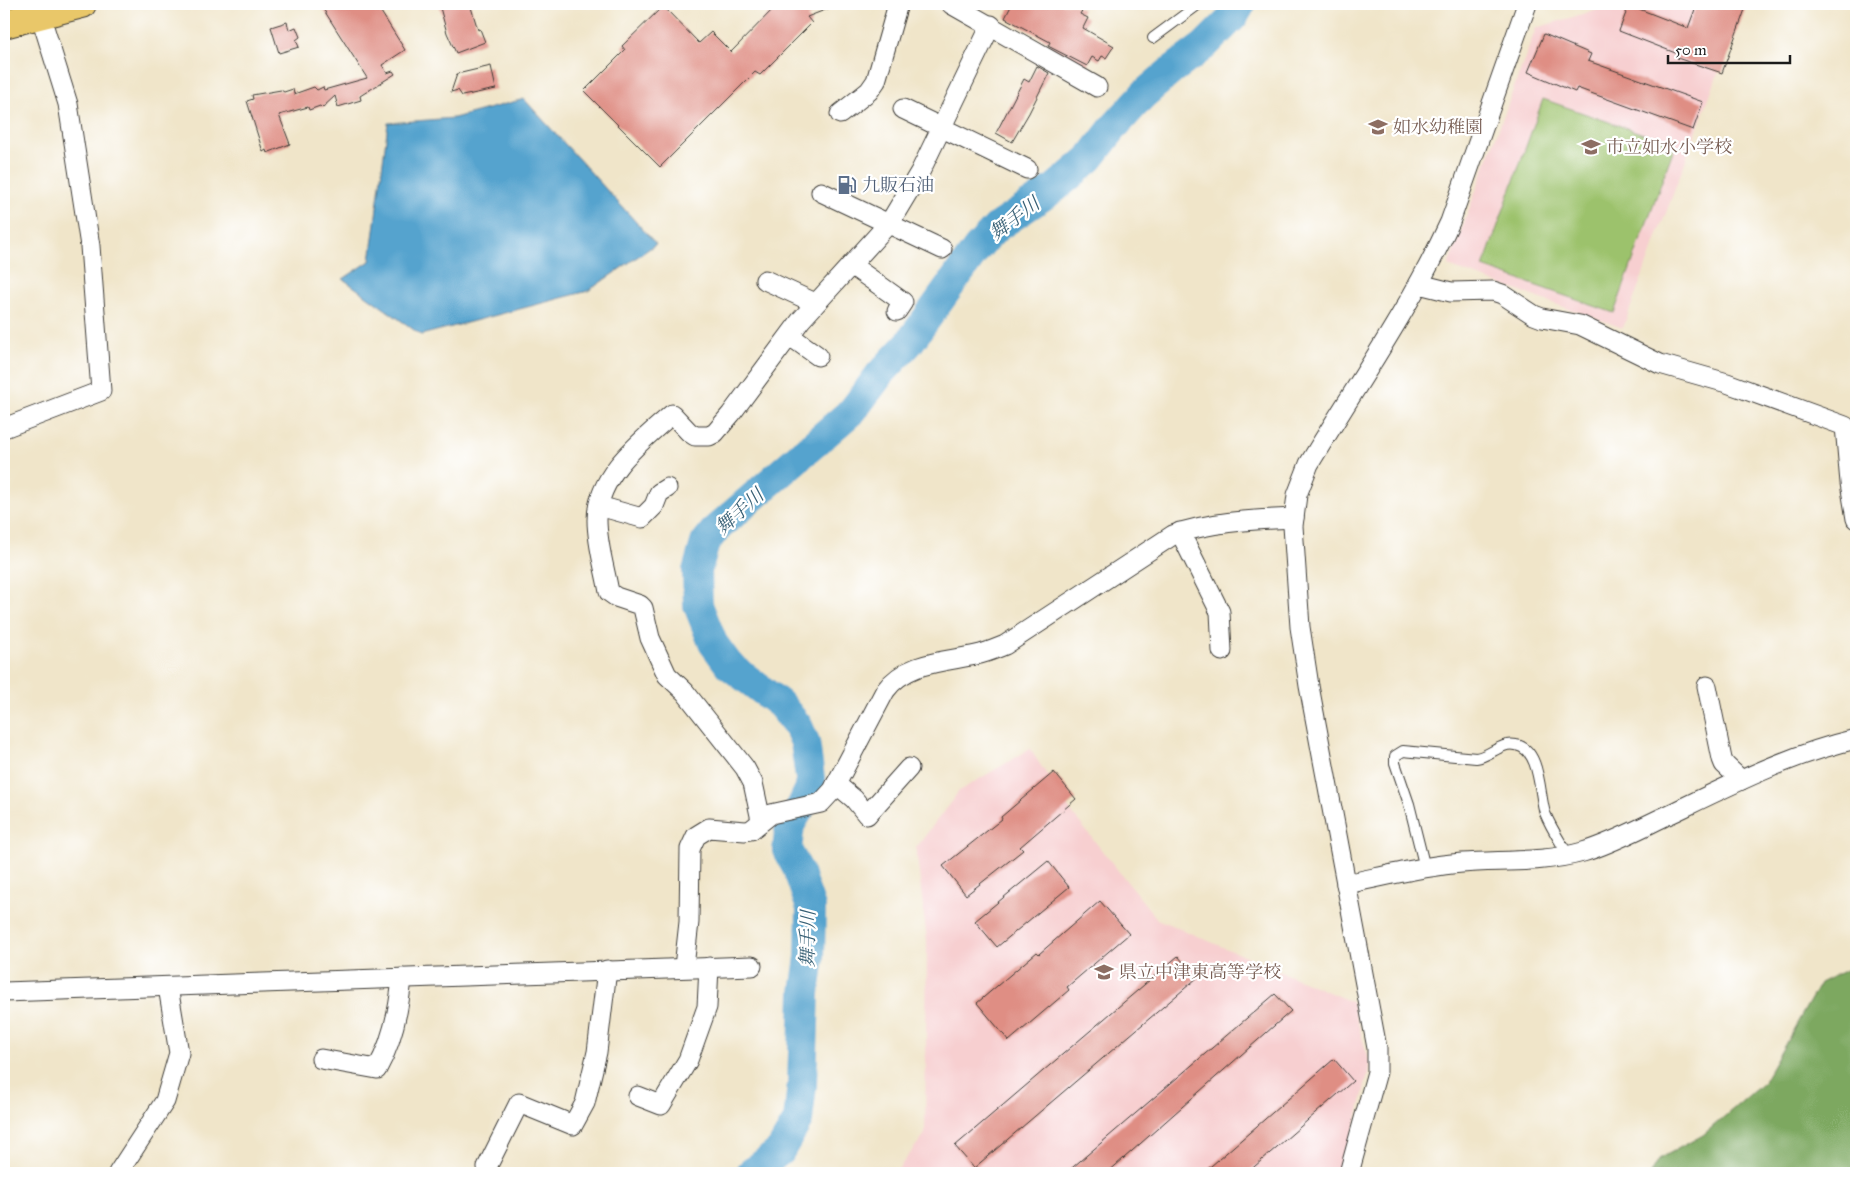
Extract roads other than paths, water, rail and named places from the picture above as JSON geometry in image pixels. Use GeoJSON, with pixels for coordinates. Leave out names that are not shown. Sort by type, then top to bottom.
{"type":"FeatureCollection","features":[{"type":"Feature","properties":{"kind":"highway"},"geometry":{"type":"LineString","coordinates":[[4,24],[82,4]]}},
{"type":"Feature","properties":{"kind":"street"},"geometry":{"type":"LineString","coordinates":[[840,114],[869,92],[876,81],[898,4]]}},
{"type":"Feature","properties":{"kind":"street"},"geometry":{"type":"LineString","coordinates":[[952,4],[1097,86]]}},
{"type":"Feature","properties":{"kind":"street"},"geometry":{"type":"LineString","coordinates":[[1349,1173],[1373,1085],[1378,1059],[1366,982],[1346,884],[1302,640],[1296,580],[1294,518],[1297,496],[1309,464],[1419,284],[1450,222],[1527,4]]}},
{"type":"Feature","properties":{"kind":"street"},"geometry":{"type":"LineString","coordinates":[[4,428],[101,391],[90,246],[68,104],[40,14]]}},
{"type":"Feature","properties":{"kind":"street"},"geometry":{"type":"LineString","coordinates":[[761,820],[753,783],[745,768],[685,692],[667,675],[650,638],[644,608],[616,597],[609,592],[597,530],[599,506],[607,482],[627,456],[672,414],[688,432],[695,436],[708,436],[715,433],[815,303],[889,224],[920,172],[990,26]]}},
{"type":"Feature","properties":{"kind":"street"},"geometry":{"type":"LineString","coordinates":[[903,109],[1027,169]]}},
{"type":"Feature","properties":{"kind":"street"},"geometry":{"type":"LineString","coordinates":[[821,192],[942,249]]}},
{"type":"Feature","properties":{"kind":"street"},"geometry":{"type":"LineString","coordinates":[[851,266],[903,302],[897,311]]}},
{"type":"Feature","properties":{"kind":"street"},"geometry":{"type":"LineString","coordinates":[[765,280],[815,303]]}},
{"type":"Feature","properties":{"kind":"street"},"geometry":{"type":"LineString","coordinates":[[1419,284],[1451,292],[1493,291],[1502,294],[1534,315],[1580,325],[1660,364],[1721,381],[1851,426],[1850,484],[1856,519]]}},
{"type":"Feature","properties":{"kind":"street"},"geometry":{"type":"LineString","coordinates":[[790,336],[818,356]]}},
{"type":"Feature","properties":{"kind":"street"},"geometry":{"type":"LineString","coordinates":[[599,506],[642,518],[654,506],[659,493],[667,488]]}},
{"type":"Feature","properties":{"kind":"street"},"geometry":{"type":"LineString","coordinates":[[684,967],[689,922],[690,849],[692,841],[696,836],[709,828],[745,831],[756,826],[761,820],[771,814],[820,803],[836,784],[885,690],[892,681],[902,674],[925,665],[978,654],[1005,644],[1164,540],[1180,532],[1234,521],[1294,518]]}},
{"type":"Feature","properties":{"kind":"street"},"geometry":{"type":"LineString","coordinates":[[1180,532],[1220,612],[1222,651]]}},
{"type":"Feature","properties":{"kind":"street"},"geometry":{"type":"LineString","coordinates":[[1707,686],[1722,759],[1724,764],[1741,780]]}},
{"type":"Feature","properties":{"kind":"street"},"geometry":{"type":"LineString","coordinates":[[1346,884],[1424,868],[1461,863],[1539,859],[1568,855],[1595,848],[1741,780],[1809,752],[1856,739]]}},
{"type":"Feature","properties":{"kind":"street"},"geometry":{"type":"LineString","coordinates":[[836,784],[854,799],[867,815],[909,768]]}},
{"type":"Feature","properties":{"kind":"street"},"geometry":{"type":"LineString","coordinates":[[638,1096],[661,1105],[688,1060],[706,1008],[709,966]]}},
{"type":"Feature","properties":{"kind":"street"},"geometry":{"type":"LineString","coordinates":[[4,992],[752,966]]}},
{"type":"Feature","properties":{"kind":"street"},"geometry":{"type":"LineString","coordinates":[[486,1167],[519,1103],[573,1125],[585,1103],[597,1052],[607,970]]}},
{"type":"Feature","properties":{"kind":"street"},"geometry":{"type":"LineString","coordinates":[[321,1059],[377,1070],[386,1053],[399,1010],[402,978]]}},
{"type":"Feature","properties":{"kind":"street"},"geometry":{"type":"LineString","coordinates":[[118,1173],[165,1101],[179,1053],[168,987]]}},
{"type":"Feature","properties":{"kind":"lane"},"geometry":{"type":"LineString","coordinates":[[1153,38],[1198,4]]}},
{"type":"Feature","properties":{"kind":"lane"},"geometry":{"type":"LineString","coordinates":[[1424,868],[1409,804],[1395,763],[1395,756],[1403,752],[1476,758],[1508,745],[1521,746],[1531,756],[1544,811],[1568,855]]}},
{"type":"Feature","properties":{"kind":"water"},"geometry":{"type":"Polygon","coordinates":[[[524,99],[656,244],[588,291],[421,335],[343,279],[370,261],[388,123],[454,118],[524,99]]]}},
{"type":"Feature","properties":{"kind":"waterway","name":"舞手川"},"geometry":{"type":"LineString","coordinates":[[751,1173],[780,1151],[798,1120],[802,1084],[805,993],[810,957],[811,908],[797,868],[787,850],[790,825],[811,786],[805,742],[798,726],[780,704],[729,665],[713,643],[698,605],[697,571],[705,543],[716,529],[853,410],[880,374],[909,343],[978,247],[997,227],[1055,188],[1090,158],[1114,127],[1144,94],[1204,46],[1234,16],[1241,4]]}},
{"type":"Feature","properties":{"kind":"place","name":"如水幼稚園"},"geometry":{"type":"Point","coordinates":[1378,127]}},
{"type":"Feature","properties":{"kind":"place","name":"市立如水小学校"},"geometry":{"type":"Point","coordinates":[1591,147]}},
{"type":"Feature","properties":{"kind":"place","name":"九販石油"},"geometry":{"type":"Point","coordinates":[847,185]}},
{"type":"Feature","properties":{"kind":"place","name":"県立中津東高等学校"},"geometry":{"type":"Point","coordinates":[1104,972]}}]}
